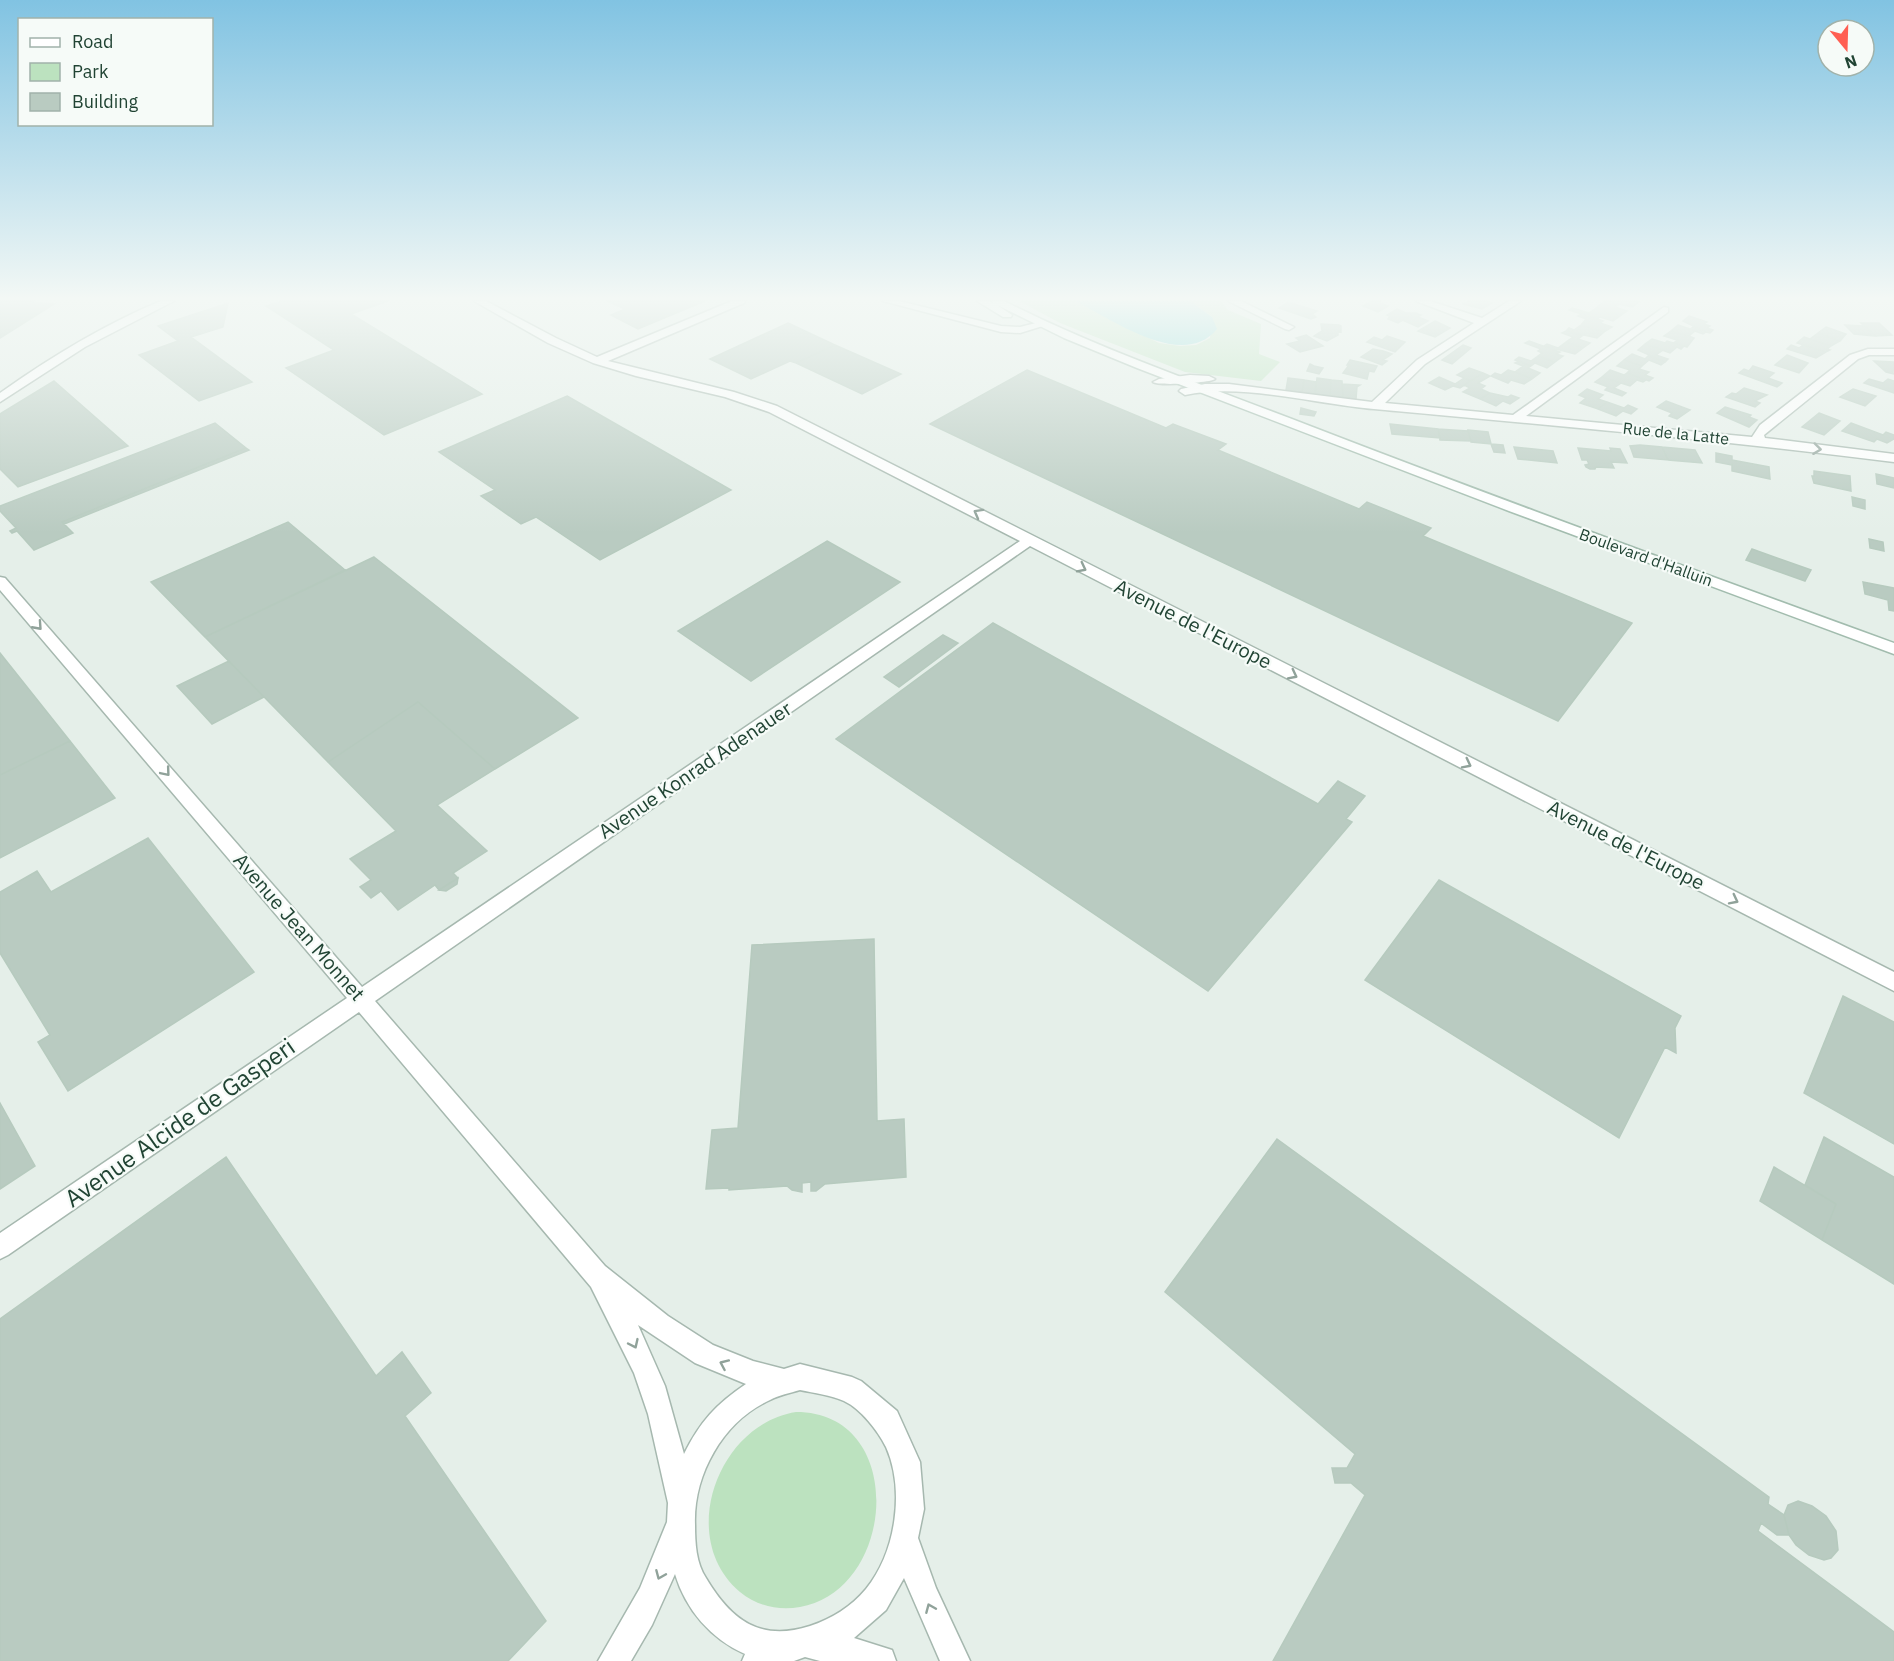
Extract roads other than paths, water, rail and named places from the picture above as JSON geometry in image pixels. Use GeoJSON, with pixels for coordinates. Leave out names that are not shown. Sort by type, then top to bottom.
{"type":"FeatureCollection","features":[{"type":"Feature","properties":{"kind":"street"},"geometry":{"type":"LineString","coordinates":[[0,398],[28,379]]}},
{"type":"Feature","properties":{"kind":"street","name":"Avenue de l'Europe"},"geometry":{"type":"LineString","coordinates":[[671,379],[727,392],[773,408],[1894,982]]}},
{"type":"Feature","properties":{"kind":"street","name":"Boulevard d'Halluin"},"geometry":{"type":"LineString","coordinates":[[1150,379],[1397,465],[1894,649]]}},
{"type":"Feature","properties":{"kind":"street","name":"Rue de la Latte"},"geometry":{"type":"LineString","coordinates":[[1159,382],[1174,379]]}},
{"type":"Feature","properties":{"kind":"street","name":"Boulevard d'Halluin"},"geometry":{"type":"LineString","coordinates":[[1177,379],[1397,465]]}},
{"type":"Feature","properties":{"kind":"street","name":"Rue de la Latte"},"geometry":{"type":"LineString","coordinates":[[1186,379],[1214,380],[1278,394]]}},
{"type":"Feature","properties":{"kind":"street"},"geometry":{"type":"LineString","coordinates":[[1375,406],[1402,379]]}},
{"type":"Feature","properties":{"kind":"street"},"geometry":{"type":"LineString","coordinates":[[1516,418],[1570,379]]}},
{"type":"Feature","properties":{"kind":"street"},"geometry":{"type":"LineString","coordinates":[[1759,441],[1760,431],[1827,379]]}},
{"type":"Feature","properties":{"kind":"street","name":"Rue de la Latte"},"geometry":{"type":"LineString","coordinates":[[1185,391],[1200,387],[1228,387],[1375,406],[1759,441],[1894,458]]}},
{"type":"Feature","properties":{"kind":"street","name":"Avenue Konrad Adenauer"},"geometry":{"type":"LineString","coordinates":[[360,999],[1029,541]]}},
{"type":"Feature","properties":{"kind":"street","name":"Avenue Jean Monnet"},"geometry":{"type":"LineString","coordinates":[[0,581],[596,1275],[640,1313],[688,1345],[752,1375],[780,1380]]}},
{"type":"Feature","properties":{"kind":"street","name":"Avenue Alcide de Gasperi"},"geometry":{"type":"LineString","coordinates":[[0,1247],[360,999]]}},
{"type":"Feature","properties":{"kind":"street","name":"Avenue Jean Monnet"},"geometry":{"type":"LineString","coordinates":[[596,1275],[625,1325],[653,1387],[666,1436],[681,1513]]}},
{"type":"Feature","properties":{"kind":"street"},"geometry":{"type":"LineString","coordinates":[[757,1661],[798,1646],[842,1631],[870,1606],[892,1575],[906,1540],[910,1509],[908,1467],[896,1435],[885,1417],[864,1396],[838,1382],[819,1377],[780,1380],[761,1387],[743,1398],[712,1428],[694,1459],[686,1481],[681,1513],[681,1545],[696,1591],[709,1610],[725,1626],[744,1638],[765,1646],[798,1646],[836,1648],[881,1661]]}},
{"type":"Feature","properties":{"kind":"street"},"geometry":{"type":"LineString","coordinates":[[613,1661],[653,1593],[681,1513]]}},
{"type":"Feature","properties":{"kind":"street"},"geometry":{"type":"LineString","coordinates":[[906,1540],[923,1593],[956,1661]]}}]}
